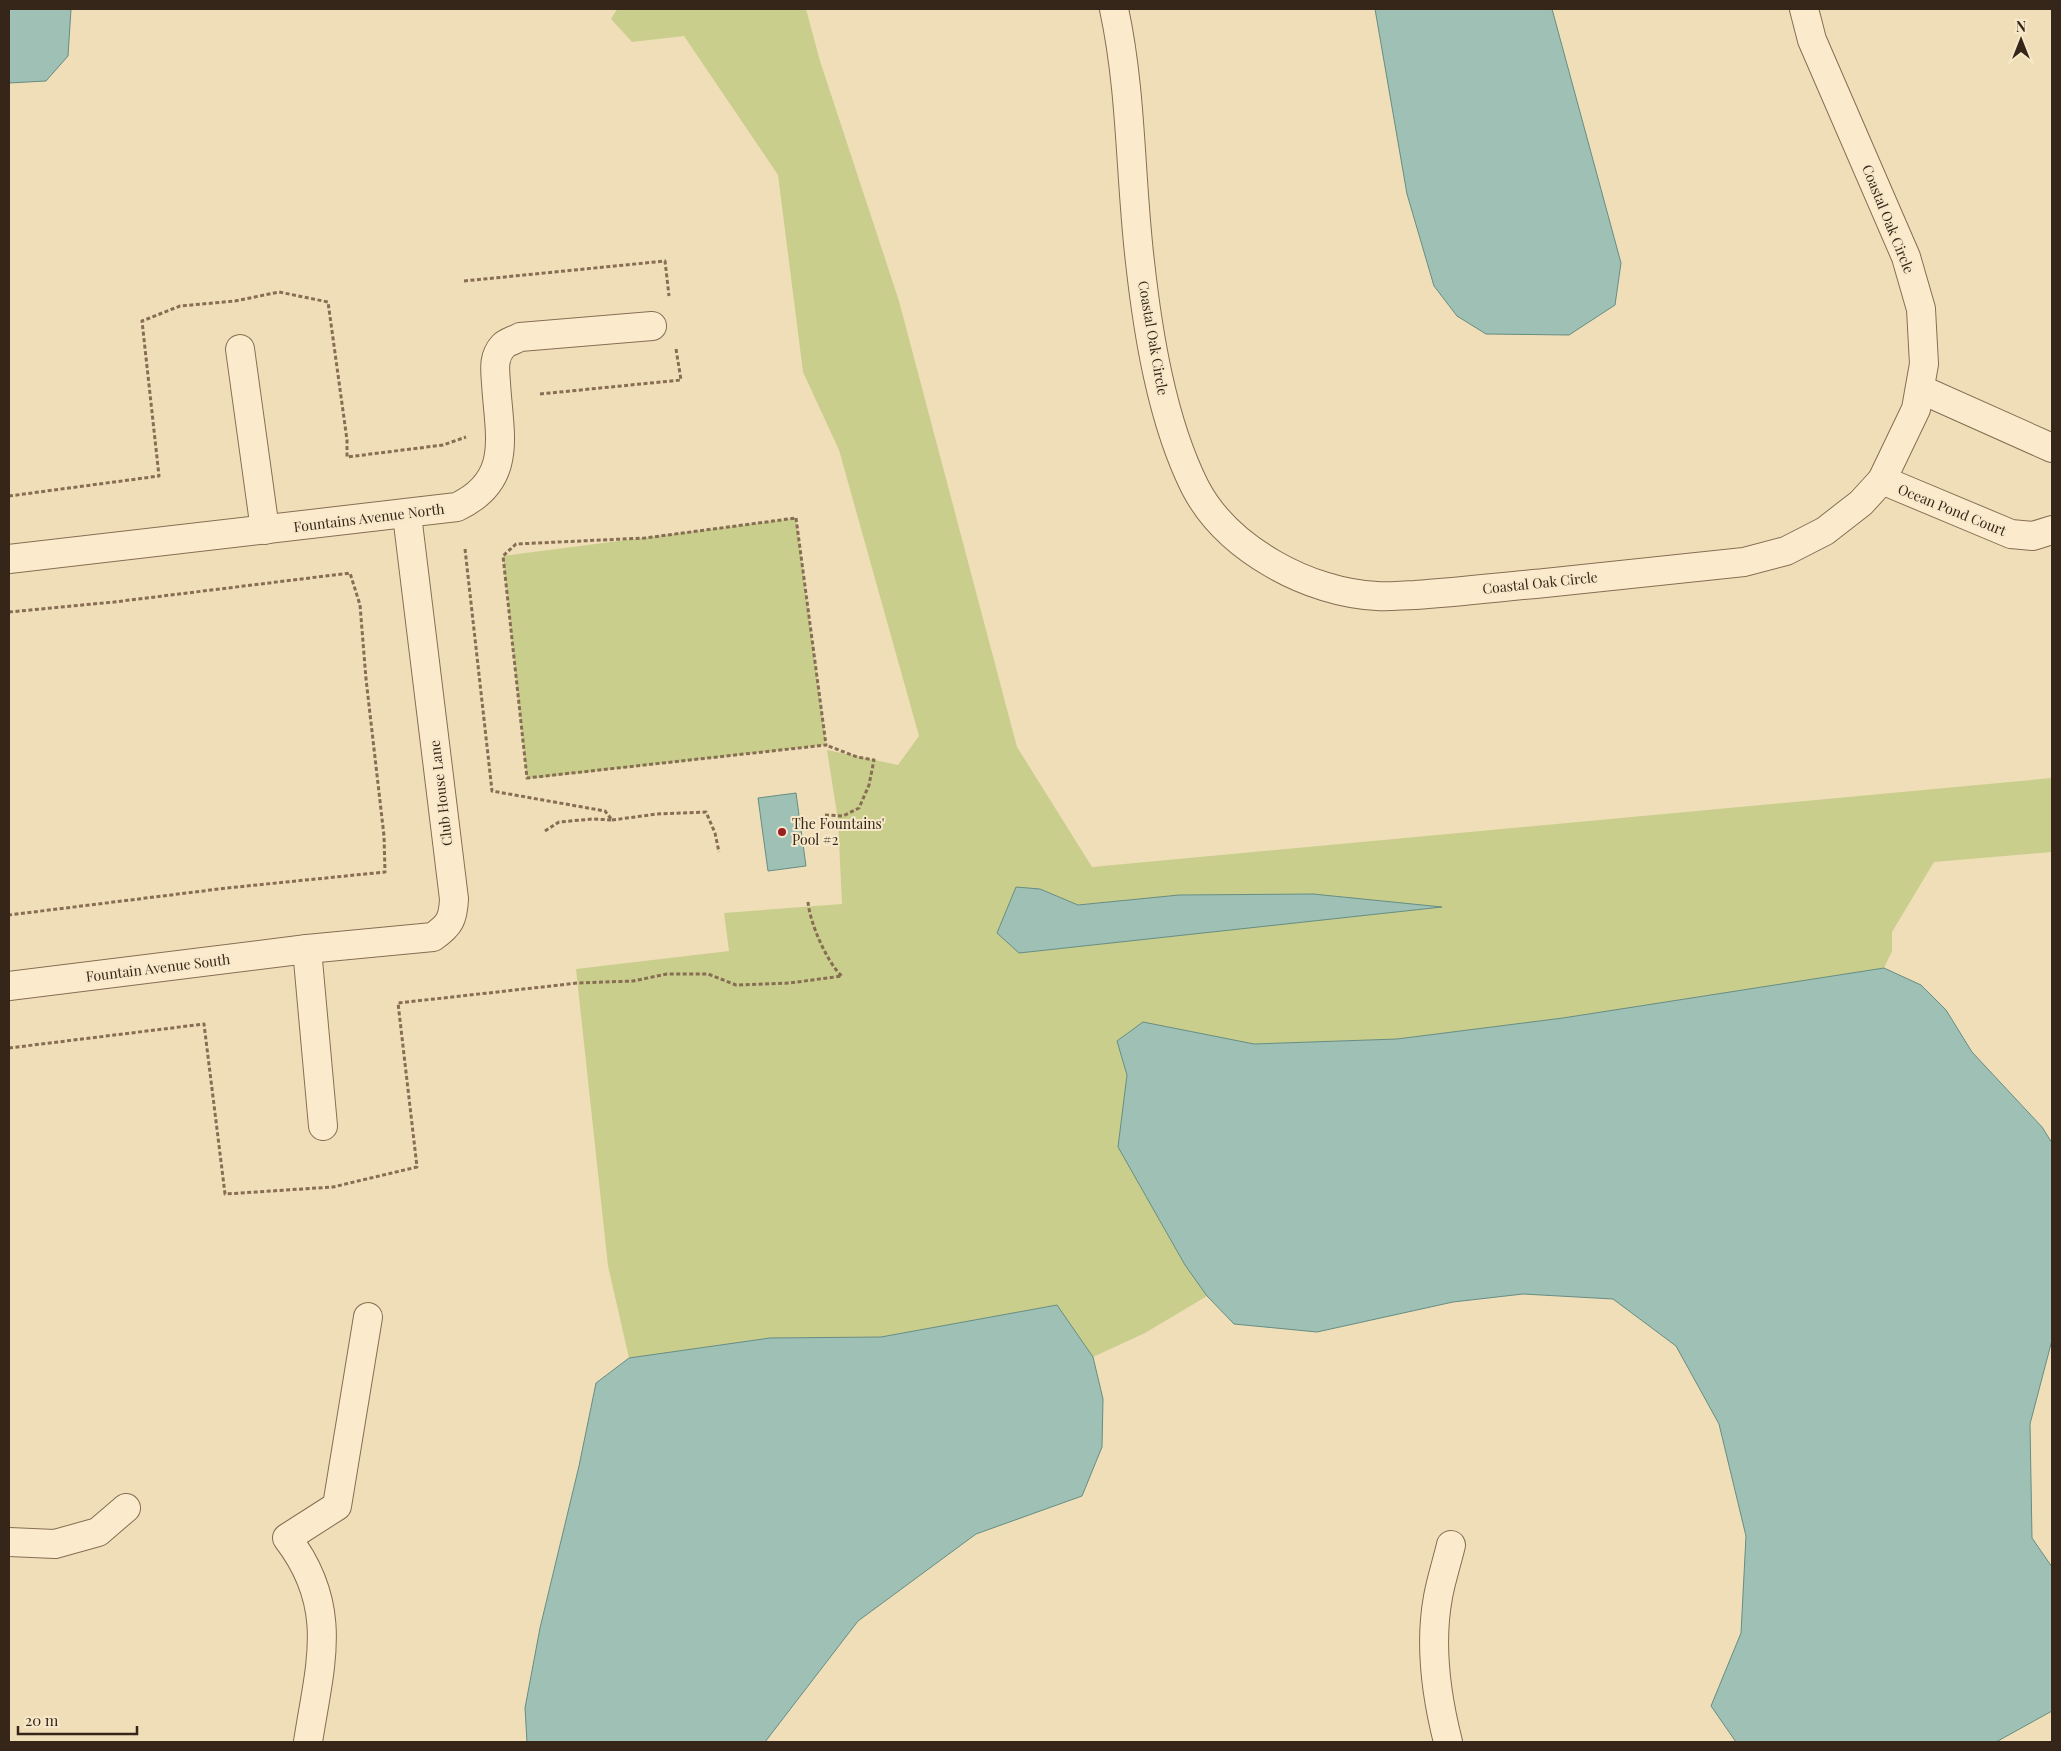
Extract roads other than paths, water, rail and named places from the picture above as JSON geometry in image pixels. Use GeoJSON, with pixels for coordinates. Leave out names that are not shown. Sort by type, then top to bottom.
{"type":"FeatureCollection","features":[{"type":"Feature","properties":{"kind":"street","name":"Coastal Oak Circle"},"geometry":{"type":"LineString","coordinates":[[1114,9],[1130,128],[1140,262],[1158,375],[1175,439],[1196,488],[1220,522],[1249,549],[1284,571],[1330,589],[1377,596],[1442,593],[1744,562],[1786,551],[1825,531],[1861,503],[1882,480],[1916,409],[1924,364],[1921,309],[1906,257],[1812,40],[1804,9]]}},
{"type":"Feature","properties":{"kind":"street","name":"Fountains Avenue North"},"geometry":{"type":"LineString","coordinates":[[9,559],[457,507],[473,499],[492,480],[500,456],[494,362],[503,345],[520,337],[652,326]]}},
{"type":"Feature","properties":{"kind":"street"},"geometry":{"type":"LineString","coordinates":[[240,348],[265,530]]}},
{"type":"Feature","properties":{"kind":"street"},"geometry":{"type":"LineString","coordinates":[[1920,389],[2052,448]]}},
{"type":"Feature","properties":{"kind":"street","name":"Ocean Pond Court"},"geometry":{"type":"LineString","coordinates":[[1882,480],[2012,534],[2032,536],[2052,530]]}},
{"type":"Feature","properties":{"kind":"street","name":"Club House Lane"},"geometry":{"type":"LineString","coordinates":[[307,949],[433,937],[445,928],[453,915],[454,899],[407,514]]}},
{"type":"Feature","properties":{"kind":"street"},"geometry":{"type":"LineString","coordinates":[[307,949],[323,1126]]}},
{"type":"Feature","properties":{"kind":"street","name":"Fountain Avenue South"},"geometry":{"type":"LineString","coordinates":[[9,986],[307,949]]}},
{"type":"Feature","properties":{"kind":"street"},"geometry":{"type":"LineString","coordinates":[[308,1742],[322,1651],[321,1610],[314,1584],[295,1548],[287,1538],[336,1506],[368,1317]]}},
{"type":"Feature","properties":{"kind":"street"},"geometry":{"type":"LineString","coordinates":[[9,1542],[54,1544],[98,1532],[126,1508]]}},
{"type":"Feature","properties":{"kind":"street"},"geometry":{"type":"LineString","coordinates":[[1448,1742],[1438,1706],[1433,1652],[1438,1597],[1451,1545]]}},
{"type":"Feature","properties":{"kind":"water"},"geometry":{"type":"Polygon","coordinates":[[[9,9],[71,9],[68,56],[46,81],[9,83],[9,9]]]}},
{"type":"Feature","properties":{"kind":"water"},"geometry":{"type":"Polygon","coordinates":[[[1375,9],[1552,9],[1621,263],[1615,305],[1569,335],[1486,334],[1457,316],[1434,286],[1407,194],[1375,9]]]}},
{"type":"Feature","properties":{"kind":"water","name":"The Fountains' Pool #2"},"geometry":{"type":"Polygon","coordinates":[[[796,793],[806,866],[768,871],[758,798],[796,793]]]}},
{"type":"Feature","properties":{"kind":"water"},"geometry":{"type":"Polygon","coordinates":[[[1016,887],[1040,889],[1078,905],[1179,895],[1313,894],[1442,907],[1019,953],[997,933],[1016,887]]]}},
{"type":"Feature","properties":{"kind":"water"},"geometry":{"type":"Polygon","coordinates":[[[1884,968],[1921,985],[1946,1010],[1972,1052],[2042,1127],[2052,1143],[2052,1340],[2030,1424],[2032,1538],[2052,1567],[2052,1711],[1996,1742],[1736,1742],[1711,1706],[1741,1633],[1746,1536],[1719,1424],[1676,1346],[1613,1299],[1523,1294],[1453,1302],[1317,1332],[1234,1324],[1207,1296],[1185,1265],[1118,1147],[1127,1075],[1117,1041],[1143,1022],[1254,1044],[1397,1039],[1563,1018],[1884,968]]]}},
{"type":"Feature","properties":{"kind":"water"},"geometry":{"type":"Polygon","coordinates":[[[1057,1305],[1093,1357],[1103,1399],[1102,1447],[1082,1496],[976,1534],[858,1621],[765,1742],[527,1742],[525,1708],[540,1628],[579,1466],[596,1383],[629,1358],[770,1338],[881,1337],[1057,1305]]]}},
{"type":"Feature","properties":{"kind":"place","name":"The Fountains' Pool #2"},"geometry":{"type":"Point","coordinates":[782,832]}}]}
